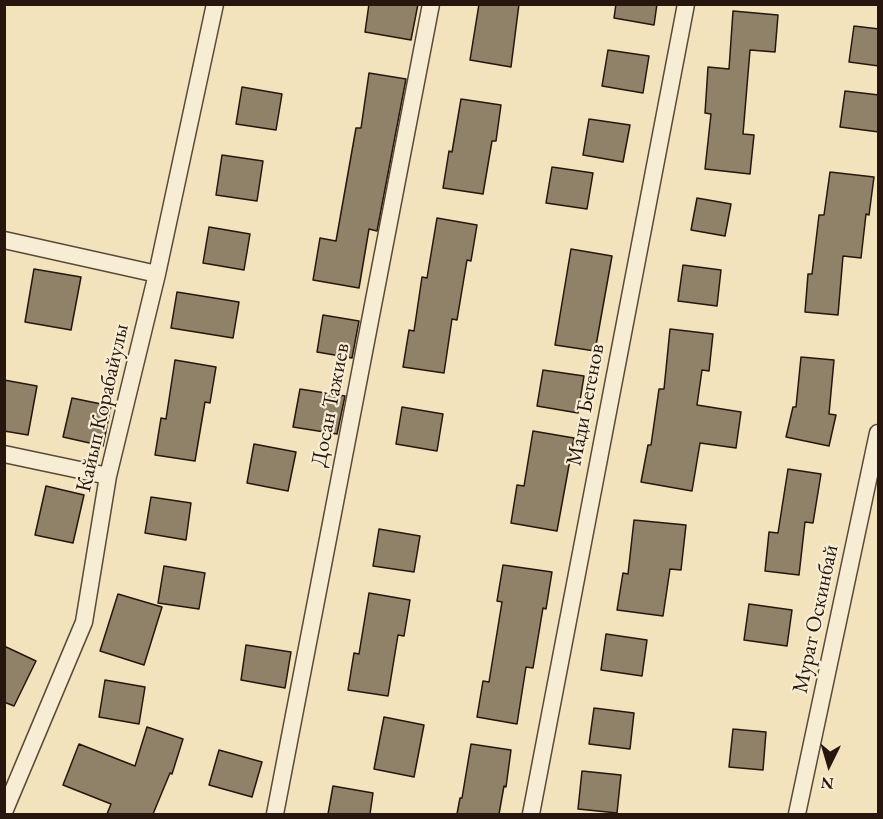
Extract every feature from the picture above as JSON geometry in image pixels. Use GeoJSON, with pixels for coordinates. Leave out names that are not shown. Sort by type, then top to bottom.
{"type":"FeatureCollection","features":[{"type":"Feature","properties":{"kind":"street","name":"Кайып Корабайулы"},"geometry":{"type":"LineString","coordinates":[[4,812],[84,622],[108,476],[157,274],[215,4]]}},
{"type":"Feature","properties":{"kind":"street","name":"Досан Тажиев"},"geometry":{"type":"LineString","coordinates":[[275,814],[431,4]]}},
{"type":"Feature","properties":{"kind":"street","name":"Мади Бегенов"},"geometry":{"type":"LineString","coordinates":[[531,814],[686,4]]}},
{"type":"Feature","properties":{"kind":"street"},"geometry":{"type":"LineString","coordinates":[[4,240],[157,274]]}},
{"type":"Feature","properties":{"kind":"street","name":"Мурат Оскинбай"},"geometry":{"type":"LineString","coordinates":[[797,814],[879,433]]}},
{"type":"Feature","properties":{"kind":"street"},"geometry":{"type":"LineString","coordinates":[[4,454],[108,476]]}},
{"type":"Feature","properties":{"kind":"building"},"geometry":{"type":"Polygon","coordinates":[[[369,4],[418,4],[411,40],[365,32],[369,4]]]}},
{"type":"Feature","properties":{"kind":"building"},"geometry":{"type":"Polygon","coordinates":[[[479,4],[519,4],[511,67],[470,60],[479,4]]]}},
{"type":"Feature","properties":{"kind":"building"},"geometry":{"type":"Polygon","coordinates":[[[616,4],[657,4],[654,25],[614,18],[616,4]]]}},
{"type":"Feature","properties":{"kind":"building"},"geometry":{"type":"Polygon","coordinates":[[[733,11],[778,15],[775,52],[750,50],[743,134],[754,135],[750,174],[705,169],[711,114],[705,113],[708,67],[729,69],[733,11]]]}},
{"type":"Feature","properties":{"kind":"building"},"geometry":{"type":"Polygon","coordinates":[[[854,26],[879,29],[879,66],[849,62],[854,26]]]}},
{"type":"Feature","properties":{"kind":"building"},"geometry":{"type":"Polygon","coordinates":[[[608,50],[649,56],[643,93],[602,86],[608,50]]]}},
{"type":"Feature","properties":{"kind":"building"},"geometry":{"type":"Polygon","coordinates":[[[369,73],[406,79],[377,231],[369,229],[359,288],[313,280],[320,238],[336,241],[356,128],[361,128],[369,73]]]}},
{"type":"Feature","properties":{"kind":"building"},"geometry":{"type":"Polygon","coordinates":[[[242,87],[282,94],[276,130],[236,124],[242,87]]]}},
{"type":"Feature","properties":{"kind":"building"},"geometry":{"type":"Polygon","coordinates":[[[845,91],[879,95],[879,132],[840,127],[845,91]]]}},
{"type":"Feature","properties":{"kind":"building"},"geometry":{"type":"Polygon","coordinates":[[[461,99],[501,105],[496,141],[492,141],[483,194],[443,188],[461,99]]]}},
{"type":"Feature","properties":{"kind":"building"},"geometry":{"type":"Polygon","coordinates":[[[589,119],[630,125],[623,162],[583,155],[589,119]]]}},
{"type":"Feature","properties":{"kind":"building"},"geometry":{"type":"Polygon","coordinates":[[[222,155],[263,161],[257,201],[216,195],[222,155]]]}},
{"type":"Feature","properties":{"kind":"building"},"geometry":{"type":"Polygon","coordinates":[[[552,167],[593,173],[587,209],[546,203],[552,167]]]}},
{"type":"Feature","properties":{"kind":"building"},"geometry":{"type":"Polygon","coordinates":[[[830,172],[874,177],[869,215],[866,214],[861,258],[843,256],[838,315],[805,312],[808,274],[812,274],[819,215],[824,215],[830,172]]]}},
{"type":"Feature","properties":{"kind":"building"},"geometry":{"type":"Polygon","coordinates":[[[697,198],[731,204],[725,236],[691,230],[697,198]]]}},
{"type":"Feature","properties":{"kind":"building"},"geometry":{"type":"Polygon","coordinates":[[[437,218],[477,225],[471,261],[467,260],[457,320],[452,319],[444,373],[403,367],[409,330],[414,331],[422,277],[427,278],[437,218]]]}},
{"type":"Feature","properties":{"kind":"building"},"geometry":{"type":"Polygon","coordinates":[[[209,227],[250,234],[244,270],[203,263],[209,227]]]}},
{"type":"Feature","properties":{"kind":"building"},"geometry":{"type":"Polygon","coordinates":[[[571,249],[612,256],[595,351],[555,345],[571,249]]]}},
{"type":"Feature","properties":{"kind":"building"},"geometry":{"type":"Polygon","coordinates":[[[683,265],[721,270],[717,306],[678,301],[683,265]]]}},
{"type":"Feature","properties":{"kind":"building"},"geometry":{"type":"Polygon","coordinates":[[[34,269],[81,277],[71,330],[25,322],[34,269]]]}},
{"type":"Feature","properties":{"kind":"building"},"geometry":{"type":"Polygon","coordinates":[[[177,292],[239,302],[233,338],[171,328],[177,292]]]}},
{"type":"Feature","properties":{"kind":"building"},"geometry":{"type":"Polygon","coordinates":[[[323,315],[359,321],[352,358],[317,352],[323,315]]]}},
{"type":"Feature","properties":{"kind":"building"},"geometry":{"type":"Polygon","coordinates":[[[670,329],[713,334],[709,371],[702,370],[697,405],[741,412],[736,448],[700,443],[692,491],[641,482],[648,445],[651,445],[659,389],[664,389],[670,329]]]}},
{"type":"Feature","properties":{"kind":"building"},"geometry":{"type":"Polygon","coordinates":[[[801,357],[834,360],[829,414],[836,415],[829,446],[786,437],[793,407],[796,407],[801,357]]]}},
{"type":"Feature","properties":{"kind":"building"},"geometry":{"type":"Polygon","coordinates":[[[175,360],[216,367],[210,403],[205,402],[195,461],[155,455],[161,418],[166,419],[175,360]]]}},
{"type":"Feature","properties":{"kind":"building"},"geometry":{"type":"Polygon","coordinates":[[[543,370],[584,376],[578,413],[537,406],[543,370]]]}},
{"type":"Feature","properties":{"kind":"building"},"geometry":{"type":"Polygon","coordinates":[[[4,380],[37,386],[28,435],[4,431],[4,380]]]}},
{"type":"Feature","properties":{"kind":"building"},"geometry":{"type":"Polygon","coordinates":[[[300,389],[345,396],[337,434],[293,427],[300,389]]]}},
{"type":"Feature","properties":{"kind":"building"},"geometry":{"type":"Polygon","coordinates":[[[72,398],[111,406],[103,446],[63,437],[72,398]]]}},
{"type":"Feature","properties":{"kind":"building"},"geometry":{"type":"Polygon","coordinates":[[[402,407],[443,414],[437,451],[396,444],[402,407]]]}},
{"type":"Feature","properties":{"kind":"building"},"geometry":{"type":"Polygon","coordinates":[[[533,431],[574,438],[557,531],[511,523],[517,485],[524,486],[533,431]]]}},
{"type":"Feature","properties":{"kind":"building"},"geometry":{"type":"Polygon","coordinates":[[[254,444],[296,452],[288,491],[247,483],[254,444]]]}},
{"type":"Feature","properties":{"kind":"building"},"geometry":{"type":"Polygon","coordinates":[[[788,469],[821,474],[813,523],[805,522],[799,575],[765,571],[769,532],[778,533],[788,469]]]}},
{"type":"Feature","properties":{"kind":"building"},"geometry":{"type":"Polygon","coordinates":[[[46,486],[84,495],[73,543],[35,535],[46,486]]]}},
{"type":"Feature","properties":{"kind":"building"},"geometry":{"type":"Polygon","coordinates":[[[151,497],[191,503],[186,540],[145,533],[151,497]]]}},
{"type":"Feature","properties":{"kind":"building"},"geometry":{"type":"Polygon","coordinates":[[[634,520],[686,525],[681,570],[670,569],[663,616],[617,610],[623,573],[628,574],[634,520]]]}},
{"type":"Feature","properties":{"kind":"building"},"geometry":{"type":"Polygon","coordinates":[[[379,529],[420,536],[414,572],[373,566],[379,529]]]}},
{"type":"Feature","properties":{"kind":"building"},"geometry":{"type":"Polygon","coordinates":[[[503,565],[552,572],[546,609],[543,608],[533,668],[526,667],[517,724],[477,717],[483,681],[489,682],[502,602],[497,601],[503,565]]]}},
{"type":"Feature","properties":{"kind":"building"},"geometry":{"type":"Polygon","coordinates":[[[164,566],[205,573],[199,609],[158,603],[164,566]]]}},
{"type":"Feature","properties":{"kind":"building"},"geometry":{"type":"Polygon","coordinates":[[[369,593],[410,600],[404,636],[398,635],[388,696],[348,690],[354,653],[359,654],[369,593]]]}},
{"type":"Feature","properties":{"kind":"building"},"geometry":{"type":"Polygon","coordinates":[[[118,594],[162,607],[144,665],[100,651],[118,594]]]}},
{"type":"Feature","properties":{"kind":"building"},"geometry":{"type":"Polygon","coordinates":[[[749,604],[792,610],[787,646],[744,640],[749,604]]]}},
{"type":"Feature","properties":{"kind":"building"},"geometry":{"type":"Polygon","coordinates":[[[606,634],[647,640],[642,676],[601,670],[606,634]]]}},
{"type":"Feature","properties":{"kind":"building"},"geometry":{"type":"Polygon","coordinates":[[[246,645],[291,652],[285,688],[241,680],[246,645]]]}},
{"type":"Feature","properties":{"kind":"building"},"geometry":{"type":"Polygon","coordinates":[[[4,646],[36,661],[14,706],[4,702],[4,646]]]}},
{"type":"Feature","properties":{"kind":"building"},"geometry":{"type":"Polygon","coordinates":[[[105,680],[145,687],[139,724],[99,717],[105,680]]]}},
{"type":"Feature","properties":{"kind":"building"},"geometry":{"type":"Polygon","coordinates":[[[594,708],[634,713],[630,749],[589,744],[594,708]]]}},
{"type":"Feature","properties":{"kind":"building"},"geometry":{"type":"Polygon","coordinates":[[[384,717],[424,725],[414,777],[374,769],[384,717]]]}},
{"type":"Feature","properties":{"kind":"building"},"geometry":{"type":"Polygon","coordinates":[[[147,727],[183,739],[172,774],[170,773],[153,814],[107,814],[111,804],[63,785],[79,744],[135,766],[147,727]]]}},
{"type":"Feature","properties":{"kind":"building"},"geometry":{"type":"Polygon","coordinates":[[[733,729],[766,732],[763,770],[729,767],[733,729]]]}},
{"type":"Feature","properties":{"kind":"building"},"geometry":{"type":"Polygon","coordinates":[[[471,744],[511,750],[506,787],[504,786],[499,814],[457,814],[471,744]]]}},
{"type":"Feature","properties":{"kind":"building"},"geometry":{"type":"Polygon","coordinates":[[[219,750],[262,762],[252,797],[209,785],[219,750]]]}},
{"type":"Feature","properties":{"kind":"building"},"geometry":{"type":"Polygon","coordinates":[[[582,771],[621,775],[617,813],[578,809],[582,771]]]}},
{"type":"Feature","properties":{"kind":"building"},"geometry":{"type":"Polygon","coordinates":[[[333,786],[373,793],[370,814],[328,814],[333,786]]]}}]}
